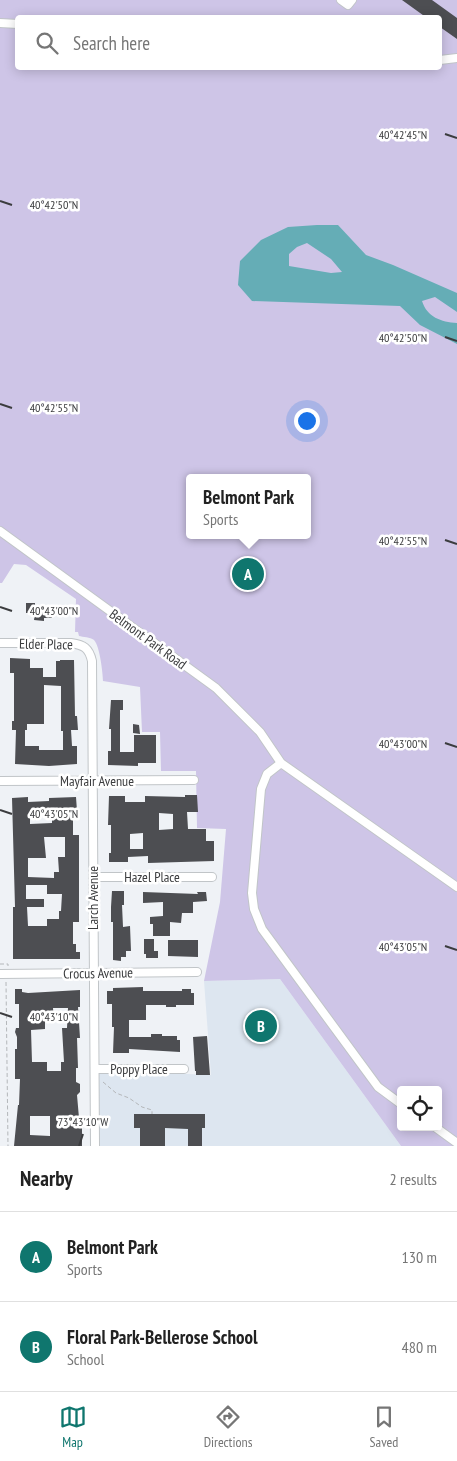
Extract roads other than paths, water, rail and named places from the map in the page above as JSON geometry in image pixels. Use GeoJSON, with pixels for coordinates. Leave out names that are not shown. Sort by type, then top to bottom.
{"type":"FeatureCollection","features":[{"type":"Feature","properties":{"kind":"street"},"geometry":{"type":"LineString","coordinates":[[341,0],[348,5],[352,0]]}},
{"type":"Feature","properties":{"kind":"street"},"geometry":{"type":"LineString","coordinates":[[0,23],[15,24]]}},
{"type":"Feature","properties":{"kind":"street"},"geometry":{"type":"LineString","coordinates":[[442,60],[457,58]]}},
{"type":"Feature","properties":{"kind":"street","name":"Belmont Park Road"},"geometry":{"type":"LineString","coordinates":[[0,531],[216,688],[260,732],[282,763],[457,887]]}},
{"type":"Feature","properties":{"kind":"street","name":"Elder Place"},"geometry":{"type":"LineString","coordinates":[[0,643],[71,643],[82,644],[89,651]]}},
{"type":"Feature","properties":{"kind":"street","name":"Larch Avenue"},"geometry":{"type":"LineString","coordinates":[[89,651],[92,661],[95,1146]]}},
{"type":"Feature","properties":{"kind":"street"},"geometry":{"type":"LineString","coordinates":[[282,763],[267,774],[261,789],[252,893],[256,916],[262,929],[378,1087],[397,1101]]}},
{"type":"Feature","properties":{"kind":"street","name":"Mayfair Avenue"},"geometry":{"type":"LineString","coordinates":[[0,781],[194,780]]}},
{"type":"Feature","properties":{"kind":"street","name":"Hazel Place"},"geometry":{"type":"LineString","coordinates":[[93,876],[212,877]]}},
{"type":"Feature","properties":{"kind":"street","name":"Crocus Avenue"},"geometry":{"type":"LineString","coordinates":[[0,974],[197,972]]}},
{"type":"Feature","properties":{"kind":"street","name":"Poppy Place"},"geometry":{"type":"LineString","coordinates":[[95,1069],[184,1069]]}},
{"type":"Feature","properties":{"kind":"street"},"geometry":{"type":"LineString","coordinates":[[440,1131],[457,1143]]}},
{"type":"Feature","properties":{"kind":"water"},"geometry":{"type":"Polygon","coordinates":[[[338,225],[366,255],[457,293],[457,312],[435,297],[422,301],[427,311],[435,318],[457,323],[457,344],[420,325],[400,306],[252,301],[238,285],[240,261],[261,240],[288,227],[338,225]],[[307,243],[297,247],[289,254],[289,266],[331,273],[342,272],[331,259],[307,243]]]}},
{"type":"Feature","properties":{"kind":"place","name":"Belmont Park"},"geometry":{"type":"Point","coordinates":[248,574]}},
{"type":"Feature","properties":{"kind":"place","name":"Floral Park-Bellerose School"},"geometry":{"type":"Point","coordinates":[261,1026]}}]}
